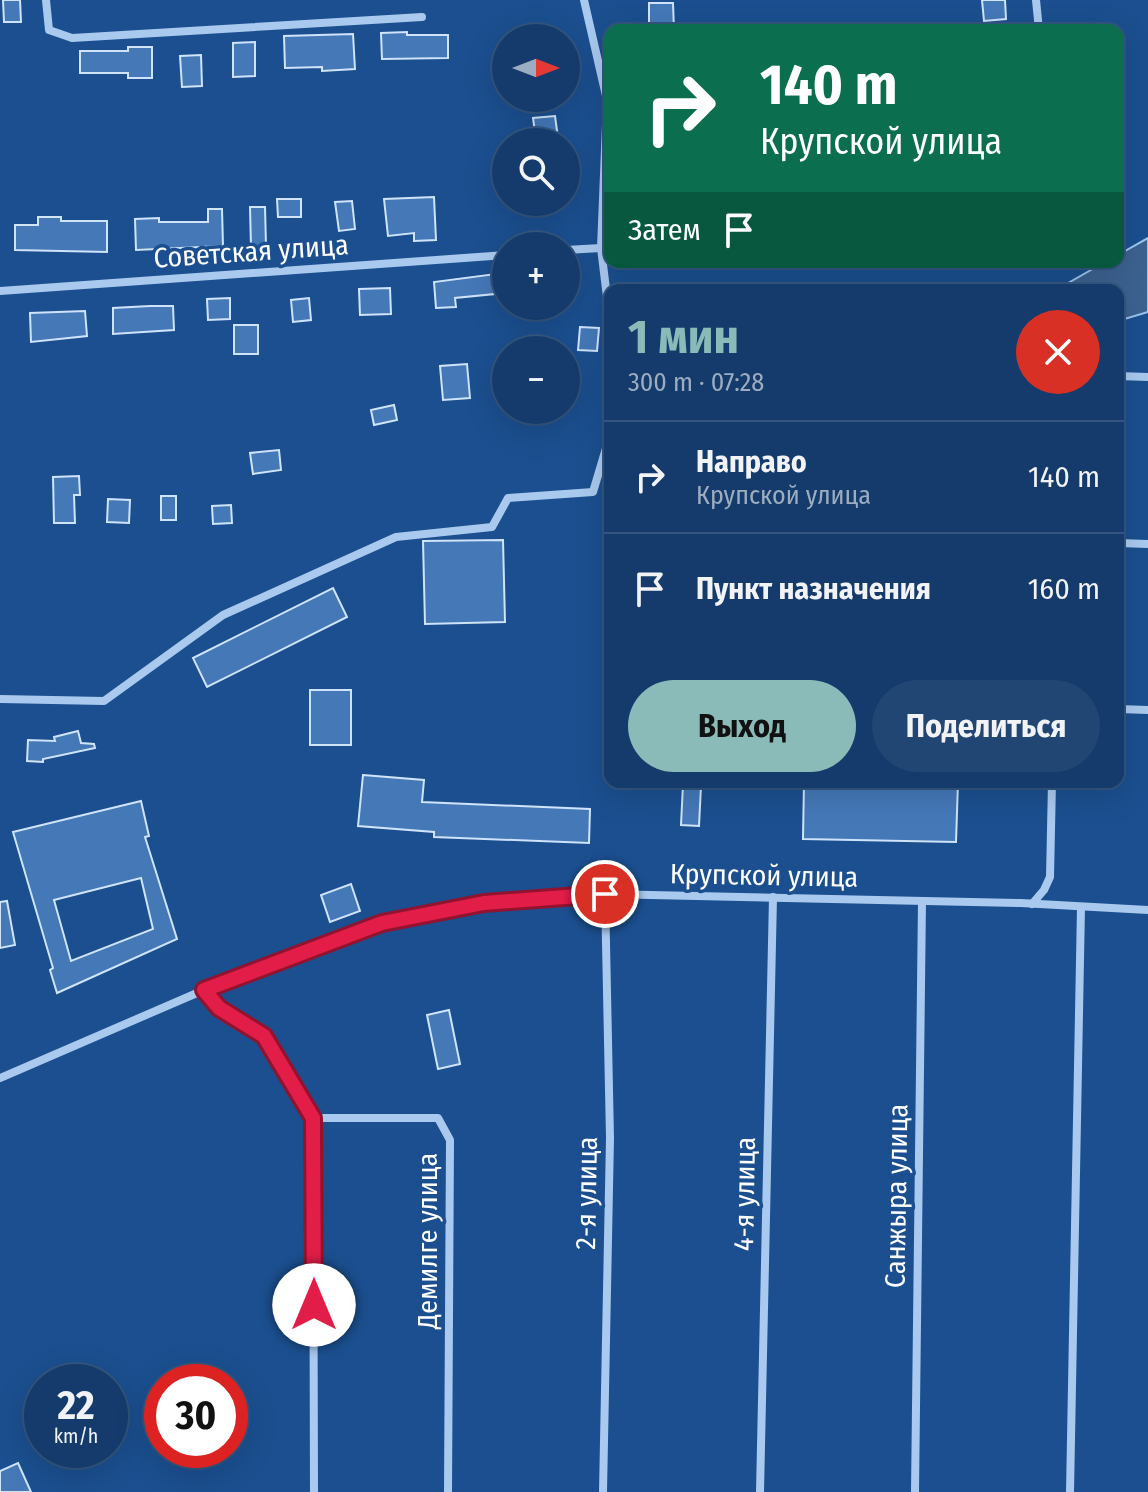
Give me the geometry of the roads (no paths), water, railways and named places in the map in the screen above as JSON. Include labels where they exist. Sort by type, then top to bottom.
[{"type":"street","points":[[46,0],[49,30],[72,38],[422,17]]},
{"type":"street","points":[[584,0],[604,87]]},
{"type":"street","points":[[1036,0],[1038,24]]},
{"type":"street","points":[[604,174],[601,248],[605,284]]},
{"type":"street","points":[[580,249],[601,248]]},
{"type":"street","name":"Советская улица","points":[[0,291],[492,256]]},
{"type":"street","points":[[1124,376],[1148,377]]},
{"type":"street","points":[[0,699],[104,701],[223,615],[396,537],[492,527],[508,498],[593,492],[604,455]]},
{"type":"street","points":[[1124,543],[1148,544]]},
{"type":"street","points":[[1124,709],[1148,710]]},
{"type":"street","points":[[1032,904],[1050,877],[1052,788]]},
{"type":"street","name":"Крупской улица","points":[[0,1078],[204,990],[382,923],[484,903],[605,894],[1032,904],[1148,910]]},
{"type":"street","name":"2-я улица","points":[[603,1492],[610,1138],[605,894]]},
{"type":"street","name":"4-я улица","points":[[760,1492],[773,897]]},
{"type":"street","name":"Санжыра улица","points":[[915,1492],[922,901]]},
{"type":"street","points":[[1070,1492],[1081,907]]},
{"type":"street","points":[[204,990],[219,1008],[264,1036],[313,1118],[314,1492]]},
{"type":"street","name":"Демилге улица","points":[[313,1118],[438,1118],[450,1140],[448,1492]]},
{"type":"water","points":[[1148,238],[1148,312],[1124,319],[1124,284],[1066,284],[1094,268],[1124,268],[1124,252]]}]
